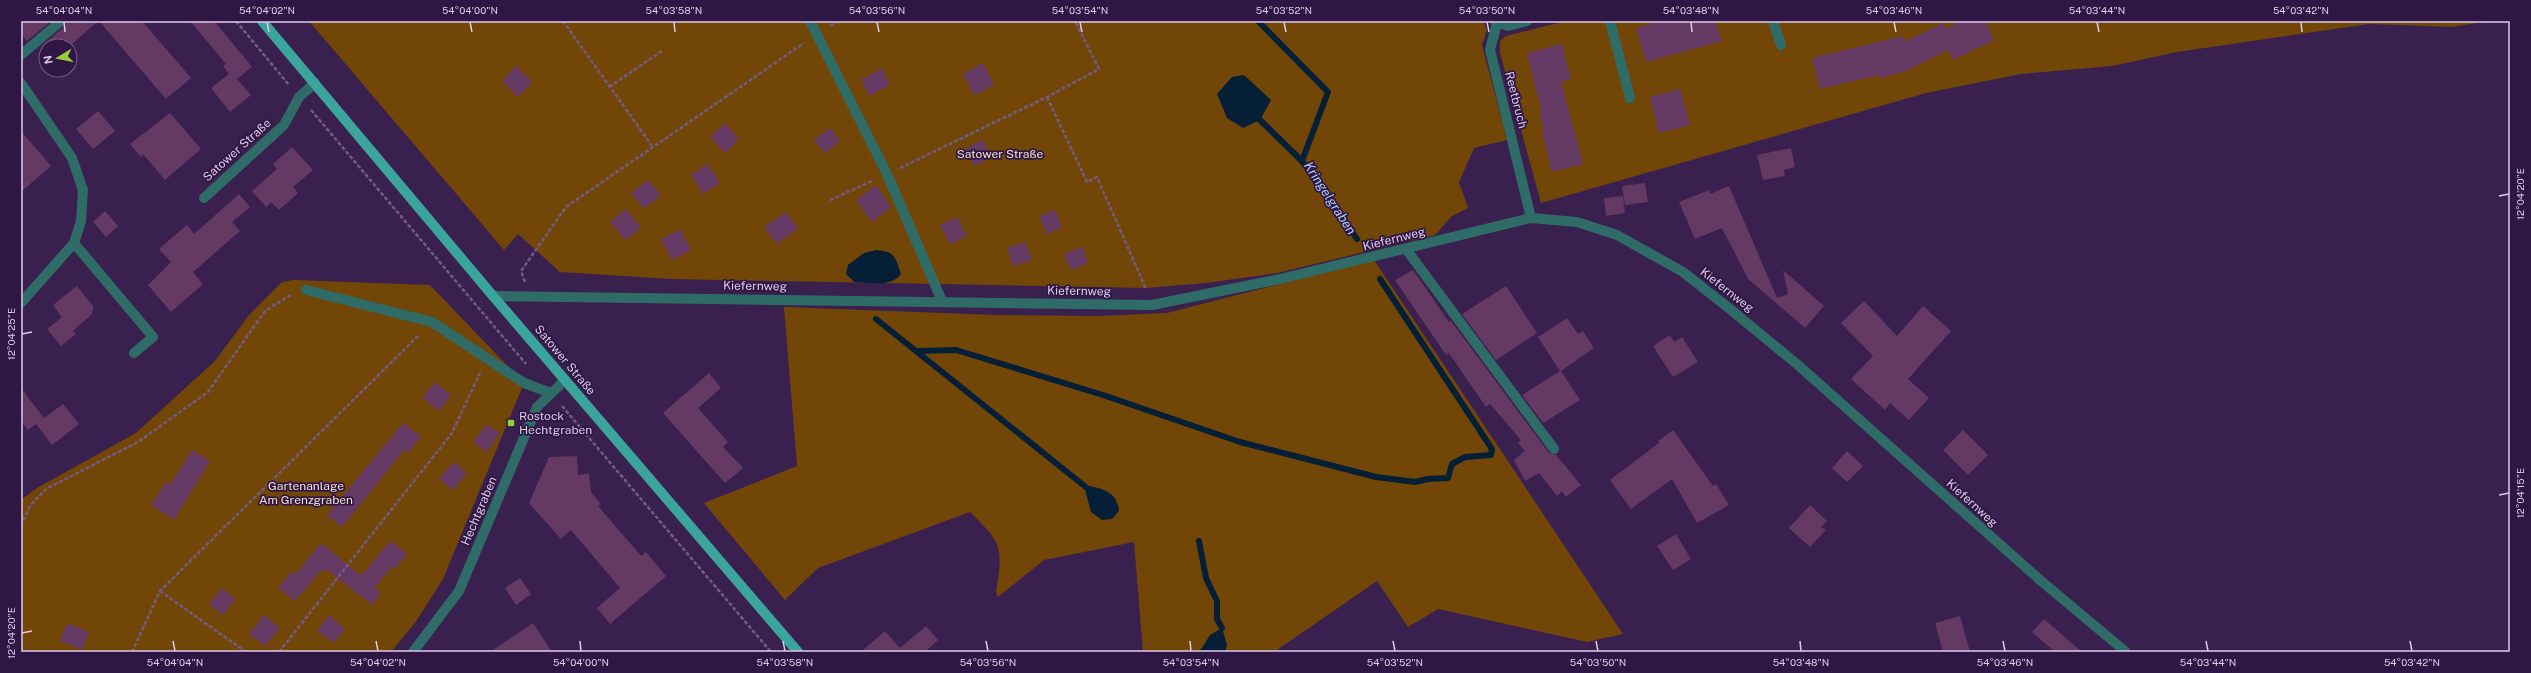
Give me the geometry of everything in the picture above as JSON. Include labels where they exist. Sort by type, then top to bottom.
[{"type":"main road","name":"Satower Straße","points":[[262,21],[492,296],[798,652]]},
{"type":"street","points":[[21,55],[61,21]]},
{"type":"street","points":[[810,21],[887,174],[942,301]]},
{"type":"street","name":"Reetbruch","points":[[1527,21],[1508,26],[1496,22],[1490,50],[1531,218]]},
{"type":"street","points":[[1610,21],[1630,98]]},
{"type":"street","points":[[1773,21],[1781,45]]},
{"type":"street","points":[[21,83],[72,158],[83,190],[81,222],[74,243],[21,303]]},
{"type":"street","name":"Satower Straße","points":[[204,198],[284,125],[299,97],[314,84]]},
{"type":"street","name":"Kiefernweg","points":[[492,296],[532,295],[1152,305],[1280,279],[1531,218],[1577,222],[1617,235],[1683,272],[1798,365],[2034,575],[2126,652]]},
{"type":"street","points":[[74,243],[154,337],[134,353]]},
{"type":"street","points":[[1406,249],[1554,449]]},
{"type":"street","points":[[306,290],[432,322],[487,360],[524,383],[551,393]]},
{"type":"street","name":"Hechtgraben","points":[[418,650],[459,591],[537,407],[565,380]]},
{"type":"path","points":[[236,21],[532,370]]},
{"type":"path","points":[[564,21],[652,146]]},
{"type":"path","points":[[532,295],[521,271],[566,207],[652,146],[817,34],[839,21]]},
{"type":"path","points":[[830,200],[1048,96],[1099,69],[1075,21]]},
{"type":"path","points":[[609,87],[662,51]]},
{"type":"path","points":[[1048,96],[1087,182],[1097,177],[1152,305]]},
{"type":"path","points":[[21,526],[30,506],[46,489],[138,442],[208,392],[265,311],[288,295],[306,290]]},
{"type":"path","points":[[132,652],[160,591],[432,322]]},
{"type":"path","points":[[279,652],[452,433],[487,360]]},
{"type":"path","points":[[551,393],[772,652]]},
{"type":"path","points":[[160,591],[246,652]]},
{"type":"green space","name":"Satower Straße","points":[[309,21],[1483,21],[1487,30],[1482,45],[1507,140],[1474,148],[1459,182],[1468,208],[1452,216],[1435,235],[1277,273],[1206,283],[1146,288],[671,279],[560,272],[518,234],[504,250]]},
{"type":"green space","points":[[1566,21],[2489,21],[2452,27],[2369,24],[2177,52],[2112,66],[2021,74],[1926,93],[1541,203],[1500,53],[1500,41],[1506,36]]},
{"type":"green space","points":[[1374,260],[1623,634],[1587,642],[1438,609],[1408,627],[1377,581],[1274,652],[1143,652],[1134,542],[1044,560],[998,597],[996,592],[1000,555],[998,547],[989,532],[970,512],[818,568],[785,600],[704,503],[797,466],[784,307],[996,315],[1099,316],[1167,313]]},
{"type":"green space","name":"Gartenanlage Am Grenzgraben","points":[[293,280],[430,285],[524,383],[443,579],[415,623],[391,652],[21,652],[21,500],[37,488],[136,433],[215,361],[249,315],[282,282]]},
{"type":"water","points":[[1244,75],[1271,100],[1260,120],[1243,128],[1227,118],[1217,94],[1232,77]]},
{"type":"water","points":[[876,250],[888,252],[894,256],[901,274],[892,281],[886,283],[854,282],[846,274],[848,265],[864,253]]},
{"type":"water","points":[[1089,486],[1105,490],[1116,500],[1119,511],[1112,519],[1102,520],[1091,512],[1085,490]]},
{"type":"water","points":[[1222,628],[1227,645],[1225,652],[1197,652],[1202,648],[1210,635]]},
{"type":"building","points":[[21,21],[51,21],[27,41],[21,34]]},
{"type":"building","points":[[67,21],[98,21],[78,39],[51,38],[65,26]]},
{"type":"building","points":[[99,21],[142,21],[191,78],[166,99]]},
{"type":"building","points":[[190,21],[214,21],[252,67],[237,79],[251,95],[230,112],[211,88],[229,74],[223,66],[226,64]]},
{"type":"building","points":[[1660,21],[1715,21],[1722,41],[1646,62],[1636,28]]},
{"type":"building","points":[[1961,21],[1985,21],[1994,40],[1953,60],[1948,50],[1906,71],[1880,78],[1879,75],[1820,89],[1812,58],[1903,36],[1904,42],[1943,23],[1946,29]]},
{"type":"building","points":[[1562,44],[1571,80],[1561,82],[1583,164],[1552,172],[1542,131],[1544,130],[1540,115],[1542,114],[1527,53]]},
{"type":"building","points":[[983,63],[994,85],[974,95],[963,74]]},
{"type":"building","points":[[516,66],[532,82],[518,97],[502,81]]},
{"type":"building","points":[[882,68],[890,85],[869,96],[861,80]]},
{"type":"building","points":[[1680,89],[1690,125],[1659,133],[1650,97]]},
{"type":"building","points":[[98,111],[115,131],[93,149],[76,129]]},
{"type":"building","points":[[170,113],[201,149],[165,180],[143,154],[141,157],[130,144]]},
{"type":"building","points":[[725,123],[739,139],[725,153],[710,137]]},
{"type":"building","points":[[830,128],[840,141],[825,153],[814,140]]},
{"type":"building","points":[[21,131],[51,166],[21,192]]},
{"type":"building","points":[[983,140],[991,158],[974,166],[966,148]]},
{"type":"building","points":[[292,147],[313,170],[293,187],[298,193],[279,210],[271,202],[266,207],[252,191],[277,169],[273,164]]},
{"type":"building","points":[[1791,148],[1795,167],[1784,170],[1785,176],[1763,180],[1757,155]]},
{"type":"building","points":[[708,164],[720,183],[703,194],[691,175]]},
{"type":"building","points":[[648,180],[661,195],[644,209],[631,193]]},
{"type":"building","points":[[1645,183],[1648,202],[1625,205],[1622,186]]},
{"type":"building","points":[[876,185],[891,207],[872,222],[856,200]]},
{"type":"building","points":[[1729,186],[1777,298],[1788,294],[1783,270],[1824,306],[1805,328],[1748,279],[1722,228],[1695,239],[1679,202],[1709,190],[1710,194]]},
{"type":"building","points":[[239,194],[250,207],[232,222],[240,231],[193,272],[203,284],[171,312],[148,285],[171,262],[159,249],[187,225],[194,234]]},
{"type":"building","points":[[1623,196],[1625,213],[1606,216],[1604,198]]},
{"type":"building","points":[[626,209],[641,228],[625,240],[610,222]]},
{"type":"building","points":[[1055,210],[1062,227],[1047,234],[1039,216]]},
{"type":"building","points":[[105,211],[118,226],[106,237],[93,222]]},
{"type":"building","points":[[786,212],[798,228],[777,244],[764,227]]},
{"type":"building","points":[[957,217],[967,236],[950,244],[940,225]]},
{"type":"building","points":[[680,229],[691,250],[672,260],[661,240]]},
{"type":"building","points":[[1025,242],[1032,260],[1013,266],[1007,248]]},
{"type":"building","points":[[1082,247],[1088,263],[1071,270],[1064,254]]},
{"type":"building","points":[[1413,270],[1449,322],[1451,321],[1549,453],[1556,455],[1581,485],[1566,497],[1562,491],[1557,496],[1539,473],[1525,481],[1514,460],[1525,451],[1518,443],[1521,440],[1490,404],[1486,407],[1449,353],[1446,355],[1395,280]]},
{"type":"building","points":[[77,286],[93,306],[92,314],[73,331],[76,334],[61,346],[47,329],[62,317],[53,305]]},
{"type":"building","points":[[1506,286],[1537,333],[1496,360],[1462,314]]},
{"type":"building","points":[[1864,301],[1897,336],[1923,306],[1951,331],[1908,379],[1929,398],[1909,420],[1890,403],[1885,410],[1851,379],[1873,356],[1841,323]]},
{"type":"building","points":[[1567,318],[1578,334],[1583,331],[1594,348],[1561,371],[1580,400],[1543,423],[1522,395],[1560,371],[1538,337]]},
{"type":"building","points":[[1670,335],[1674,342],[1682,337],[1698,362],[1673,377],[1653,346]]},
{"type":"building","points":[[709,373],[721,388],[698,408],[728,442],[723,447],[743,468],[725,483],[663,413]]},
{"type":"building","points":[[435,382],[451,395],[439,411],[422,398]]},
{"type":"building","points":[[21,388],[44,418],[28,430],[21,421]]},
{"type":"building","points":[[63,404],[79,424],[52,445],[36,424]]},
{"type":"building","points":[[403,423],[421,437],[408,453],[404,450],[342,527],[327,515]]},
{"type":"building","points":[[487,424],[500,434],[486,452],[473,442]]},
{"type":"building","points":[[1673,430],[1713,486],[1716,484],[1729,505],[1697,523],[1672,479],[1631,509],[1610,480],[1659,443],[1658,441]]},
{"type":"building","points":[[1963,430],[1988,455],[1968,475],[1943,450]]},
{"type":"building","points":[[192,450],[210,461],[174,520],[151,505],[166,482],[170,485]]},
{"type":"building","points":[[1847,451],[1863,466],[1847,482],[1832,468]]},
{"type":"building","points":[[577,456],[578,475],[589,473],[591,492],[601,504],[598,506],[641,556],[646,552],[666,576],[610,624],[597,608],[620,588],[571,530],[561,539],[529,503],[549,457]]},
{"type":"building","points":[[453,462],[467,473],[453,490],[439,479]]},
{"type":"building","points":[[1810,505],[1827,521],[1821,527],[1826,530],[1810,547],[1789,528]]},
{"type":"building","points":[[1676,534],[1691,559],[1673,570],[1657,546]]},
{"type":"building","points":[[390,541],[407,554],[395,569],[392,566],[375,588],[381,593],[372,605],[326,569],[323,572],[321,570],[295,601],[278,588],[292,571],[296,574],[321,543],[360,575],[363,572],[364,573]]},
{"type":"building","points":[[520,578],[531,594],[516,605],[505,588]]},
{"type":"building","points":[[222,588],[235,599],[223,615],[209,604]]},
{"type":"building","points":[[264,615],[280,628],[265,646],[249,634]]},
{"type":"building","points":[[329,615],[345,629],[333,643],[317,630]]},
{"type":"building","points":[[1960,616],[1970,652],[1943,652],[1935,623]]},
{"type":"building","points":[[2044,619],[2082,652],[2055,652],[2032,632]]},
{"type":"building","points":[[67,623],[89,632],[82,650],[60,641]]},
{"type":"building","points":[[533,623],[552,652],[490,652]]},
{"type":"building","points":[[926,626],[938,640],[925,652],[861,652],[885,631],[900,648]]},
{"type":"waterway","name":"Kringelgraben","points":[[1258,21],[1328,92],[1302,161],[1357,239]]},
{"type":"waterway","points":[[1260,120],[1302,161]]},
{"type":"waterway","points":[[918,351],[956,350],[1103,395],[1240,442],[1376,477],[1415,482],[1428,479],[1448,478],[1452,464],[1465,457],[1491,455],[1492,449],[1380,279]]},
{"type":"waterway","points":[[876,319],[1087,488]]},
{"type":"waterway","points":[[1199,541],[1206,578],[1217,601],[1217,619],[1222,628]]},
{"type":"place","name":"Rostock Hechtgraben","points":[[511,423]]}]
